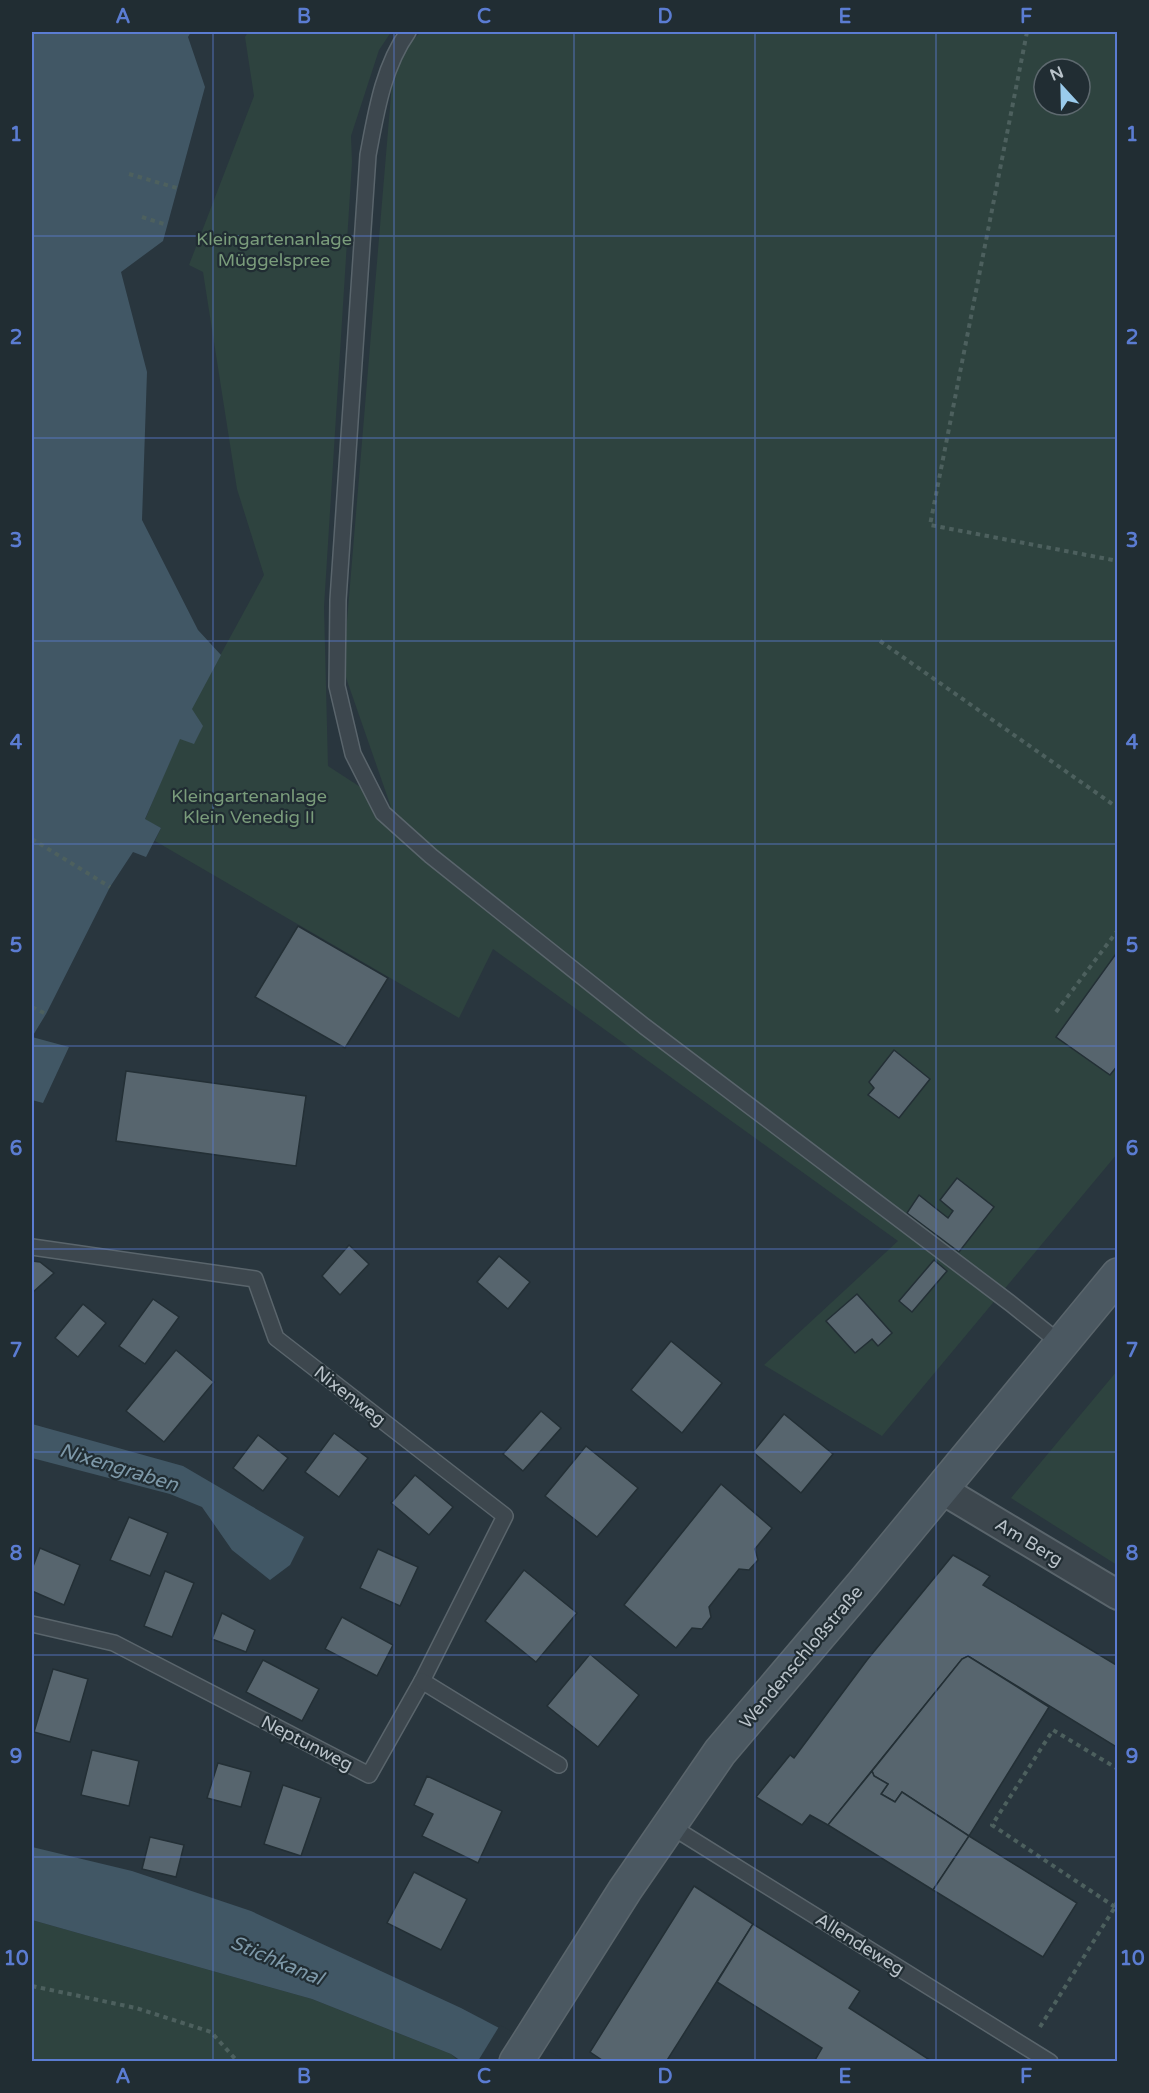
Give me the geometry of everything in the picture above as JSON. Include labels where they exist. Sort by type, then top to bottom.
[{"type":"street","name":"Wendenschloßstraße","points":[[516,2061],[565,1982],[720,1752],[942,1489],[1059,1343],[1118,1275]]},
{"type":"street","name":"Am Berg","points":[[942,1489],[1118,1595]]},
{"type":"lane","points":[[408,32],[397,47],[379,99],[368,155],[338,600],[337,686],[353,754],[383,813],[431,856],[644,1026],[1001,1296],[1059,1343]]},
{"type":"lane","name":"Nixenweg","points":[[32,1248],[255,1279],[276,1338],[505,1516],[422,1681]]},
{"type":"lane","name":"Neptunweg","points":[[32,1624],[114,1643],[369,1775],[422,1681]]},
{"type":"lane","points":[[422,1681],[559,1765]]},
{"type":"lane","name":"Allendeweg","points":[[669,1825],[1050,2061]]},
{"type":"path","points":[[1027,32],[930,525],[1118,561]]},
{"type":"path","points":[[129,174],[177,188]]},
{"type":"path","points":[[142,217],[167,225]]},
{"type":"path","points":[[880,641],[1118,808]]},
{"type":"path","points":[[32,839],[110,887]]},
{"type":"path","points":[[1056,1012],[1118,930]]},
{"type":"path","points":[[32,1007],[46,1014]]},
{"type":"path","points":[[1115,1906],[992,1825],[1053,1730],[1118,1769]]},
{"type":"path","points":[[1027,2047],[1118,1899]]},
{"type":"path","points":[[32,1986],[136,2008],[211,2032],[238,2061]]},
{"type":"green space","points":[[248,32],[391,32],[379,50],[351,136],[352,162],[324,607],[328,766],[391,807],[343,669],[394,59],[421,32],[1117,32],[1117,1154],[882,1436],[764,1365],[898,1241],[493,949],[459,1018],[155,841],[161,828],[145,820],[191,709],[264,575],[237,489],[203,272],[189,265],[254,96],[245,37]]},
{"type":"green space","points":[[1117,1371],[1117,1565],[1011,1498]]},
{"type":"green space","points":[[32,1920],[312,1999],[451,2054],[458,2061],[32,2061]]},
{"type":"water","points":[[32,32],[191,32],[188,37],[205,87],[163,241],[121,272],[147,372],[142,520],[198,630],[221,655],[192,709],[203,726],[194,744],[180,739],[145,819],[161,828],[146,857],[133,852],[110,887],[46,1014],[32,1037]]},
{"type":"water","points":[[32,1037],[69,1047],[43,1103],[32,1100]]},
{"type":"water","name":"Nixengraben","points":[[32,1424],[183,1466],[304,1537],[290,1565],[270,1580],[232,1550],[202,1507],[170,1494],[32,1458]]},
{"type":"water","name":"Stichkanal","points":[[32,1847],[132,1871],[251,1911],[461,2008],[562,2061],[461,2061],[451,2054],[312,1999],[32,1920]]},
{"type":"pier","points":[[500,2025],[563,2059],[561,2062],[478,2061]]},
{"type":"building","points":[[298,926],[388,978],[345,1048],[255,997]]},
{"type":"building","points":[[1118,951],[1118,1065],[1110,1075],[1056,1037]]},
{"type":"building","points":[[894,1050],[930,1079],[899,1118],[868,1095],[874,1088],[869,1082]]},
{"type":"building","points":[[126,1071],[306,1096],[296,1166],[116,1141]]},
{"type":"building","points":[[957,1178],[994,1207],[959,1252],[907,1213],[919,1195],[948,1218],[953,1211],[940,1200]]},
{"type":"building","points":[[349,1245],[369,1264],[340,1295],[322,1276]]},
{"type":"building","points":[[499,1256],[530,1282],[508,1309],[477,1282]]},
{"type":"building","points":[[934,1260],[947,1271],[912,1312],[899,1301]]},
{"type":"building","points":[[32,1261],[40,1262],[54,1273],[32,1293]]},
{"type":"building","points":[[857,1294],[892,1333],[878,1346],[872,1339],[855,1353],[826,1321]]},
{"type":"building","points":[[153,1299],[179,1317],[145,1364],[119,1346]]},
{"type":"building","points":[[83,1304],[106,1323],[78,1357],[55,1338]]},
{"type":"building","points":[[671,1341],[722,1383],[682,1433],[631,1390]]},
{"type":"building","points":[[176,1350],[214,1382],[164,1442],[126,1411]]},
{"type":"building","points":[[541,1411],[561,1428],[523,1471],[503,1454]]},
{"type":"building","points":[[784,1414],[833,1454],[801,1493],[753,1452]]},
{"type":"building","points":[[334,1433],[368,1458],[339,1497],[305,1472]]},
{"type":"building","points":[[258,1435],[288,1458],[263,1491],[233,1468]]},
{"type":"building","points":[[586,1446],[638,1488],[597,1537],[545,1496]]},
{"type":"building","points":[[415,1475],[453,1507],[429,1535],[391,1503]]},
{"type":"building","points":[[721,1484],[772,1528],[755,1549],[758,1560],[749,1570],[739,1569],[709,1607],[711,1617],[702,1629],[692,1628],[676,1648],[624,1605]]},
{"type":"building","points":[[129,1517],[168,1533],[150,1576],[110,1560]]},
{"type":"building","points":[[40,1548],[80,1565],[64,1605],[32,1591],[32,1569]]},
{"type":"building","points":[[378,1549],[418,1567],[400,1606],[360,1588]]},
{"type":"building","points":[[953,1555],[990,1576],[983,1585],[1118,1666],[1118,1748],[968,1656],[962,1659],[828,1825],[810,1815],[802,1825],[756,1797],[790,1755],[794,1758],[867,1660]]},
{"type":"building","points":[[524,1570],[577,1613],[536,1662],[485,1621]]},
{"type":"building","points":[[165,1571],[194,1583],[172,1637],[144,1626]]},
{"type":"building","points":[[222,1613],[255,1630],[246,1652],[212,1639]]},
{"type":"building","points":[[342,1617],[393,1645],[377,1676],[325,1649]]},
{"type":"building","points":[[590,1654],[639,1695],[598,1747],[547,1706]]},
{"type":"building","points":[[968,1656],[1049,1707],[969,1836],[902,1792],[895,1802],[881,1794],[888,1784],[874,1776],[872,1771],[962,1659]]},
{"type":"building","points":[[263,1660],[319,1689],[302,1721],[246,1692]]},
{"type":"building","points":[[53,1669],[88,1679],[70,1742],[34,1732]]},
{"type":"building","points":[[92,1750],[139,1761],[129,1806],[81,1795]]},
{"type":"building","points":[[218,1763],[251,1772],[241,1807],[207,1798]]},
{"type":"building","points":[[872,1771],[874,1776],[888,1784],[881,1794],[895,1802],[902,1792],[969,1836],[933,1890],[828,1825]]},
{"type":"building","points":[[427,1776],[502,1811],[478,1863],[422,1836],[433,1814],[414,1805]]},
{"type":"building","points":[[283,1785],[321,1798],[301,1856],[264,1844]]},
{"type":"building","points":[[969,1836],[1077,1903],[1043,1957],[933,1890]]},
{"type":"building","points":[[150,1837],[184,1845],[176,1877],[142,1869]]},
{"type":"building","points":[[414,1872],[467,1899],[441,1950],[387,1923]]},
{"type":"building","points":[[694,1886],[753,1924],[666,2062],[605,2062],[590,2052]]},
{"type":"building","points":[[753,1924],[860,1991],[849,2008],[933,2062],[814,2062],[822,2048],[717,1982]]},
{"type":"park label","name":"Kleingartenanlage Müggelspree","points":[[274,249]]},
{"type":"park label","name":"Kleingartenanlage Klein Venedig II","points":[[249,806]]}]
